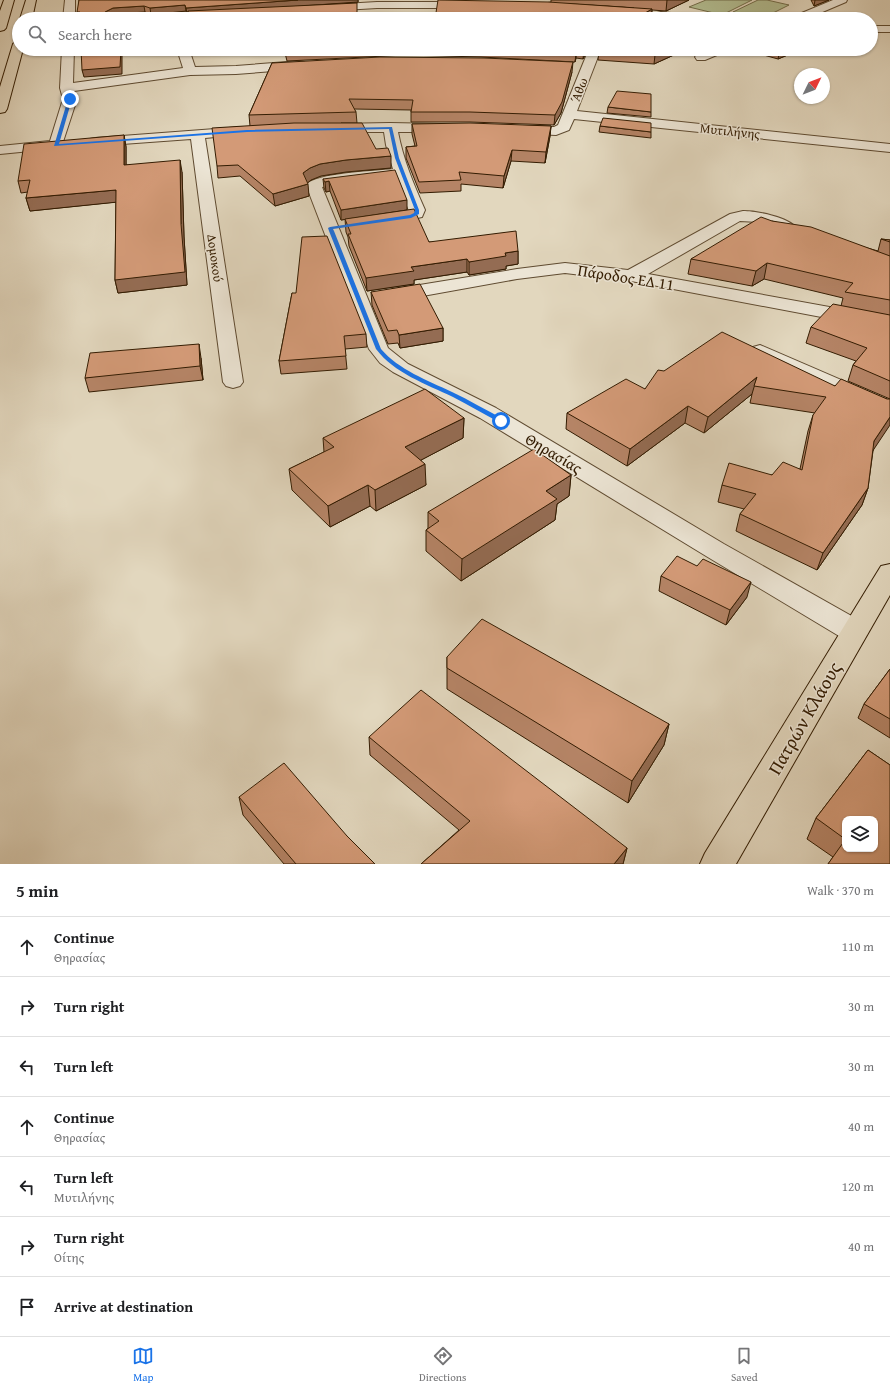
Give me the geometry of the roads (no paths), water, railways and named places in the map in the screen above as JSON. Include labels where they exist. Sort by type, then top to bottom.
[{"type":"main road","points":[[28,12],[31,0]]},
{"type":"main road","points":[[0,28],[5,5]]},
{"type":"main road","points":[[0,109],[15,56]]},
{"type":"main road","name":"Πατρών Κλάους","points":[[717,864],[754,805],[854,631],[890,573]]},
{"type":"street","points":[[69,12],[70,0]]},
{"type":"street","points":[[813,12],[842,0]]},
{"type":"street","points":[[377,2],[378,12]]},
{"type":"street","points":[[319,9],[377,2],[474,4]]},
{"type":"street","points":[[204,6],[206,12]]},
{"type":"street","points":[[878,29],[890,29]]},
{"type":"street","points":[[56,145],[70,99],[66,88],[68,56]]},
{"type":"street","points":[[185,56],[190,71]]},
{"type":"street","name":"Άθω","points":[[508,129],[560,130],[565,125],[570,114],[592,56]]},
{"type":"street","points":[[66,88],[190,71],[236,70],[308,65]]},
{"type":"street","points":[[574,67],[588,68]]},
{"type":"street","name":"Μυτιλήνης","points":[[570,114],[890,148]]},
{"type":"street","points":[[319,128],[456,128]]},
{"type":"street","points":[[374,222],[411,216],[416,214],[417,210],[402,173],[393,145],[390,128]]},
{"type":"street","points":[[0,150],[197,134],[254,131]]},
{"type":"street","name":"Δομοκού","points":[[197,134],[233,382]]},
{"type":"street","name":"Θηρασίας","points":[[402,173],[317,183],[314,185],[338,227],[360,300],[378,349],[393,364],[488,413],[715,550],[854,631]]},
{"type":"street","points":[[631,276],[734,218],[742,216],[765,219],[800,232]]},
{"type":"street","name":"Πάροδος ΕΔ 11","points":[[360,300],[554,269],[579,269],[631,276],[890,324]]},
{"type":"street","points":[[746,345],[890,409]]}]
